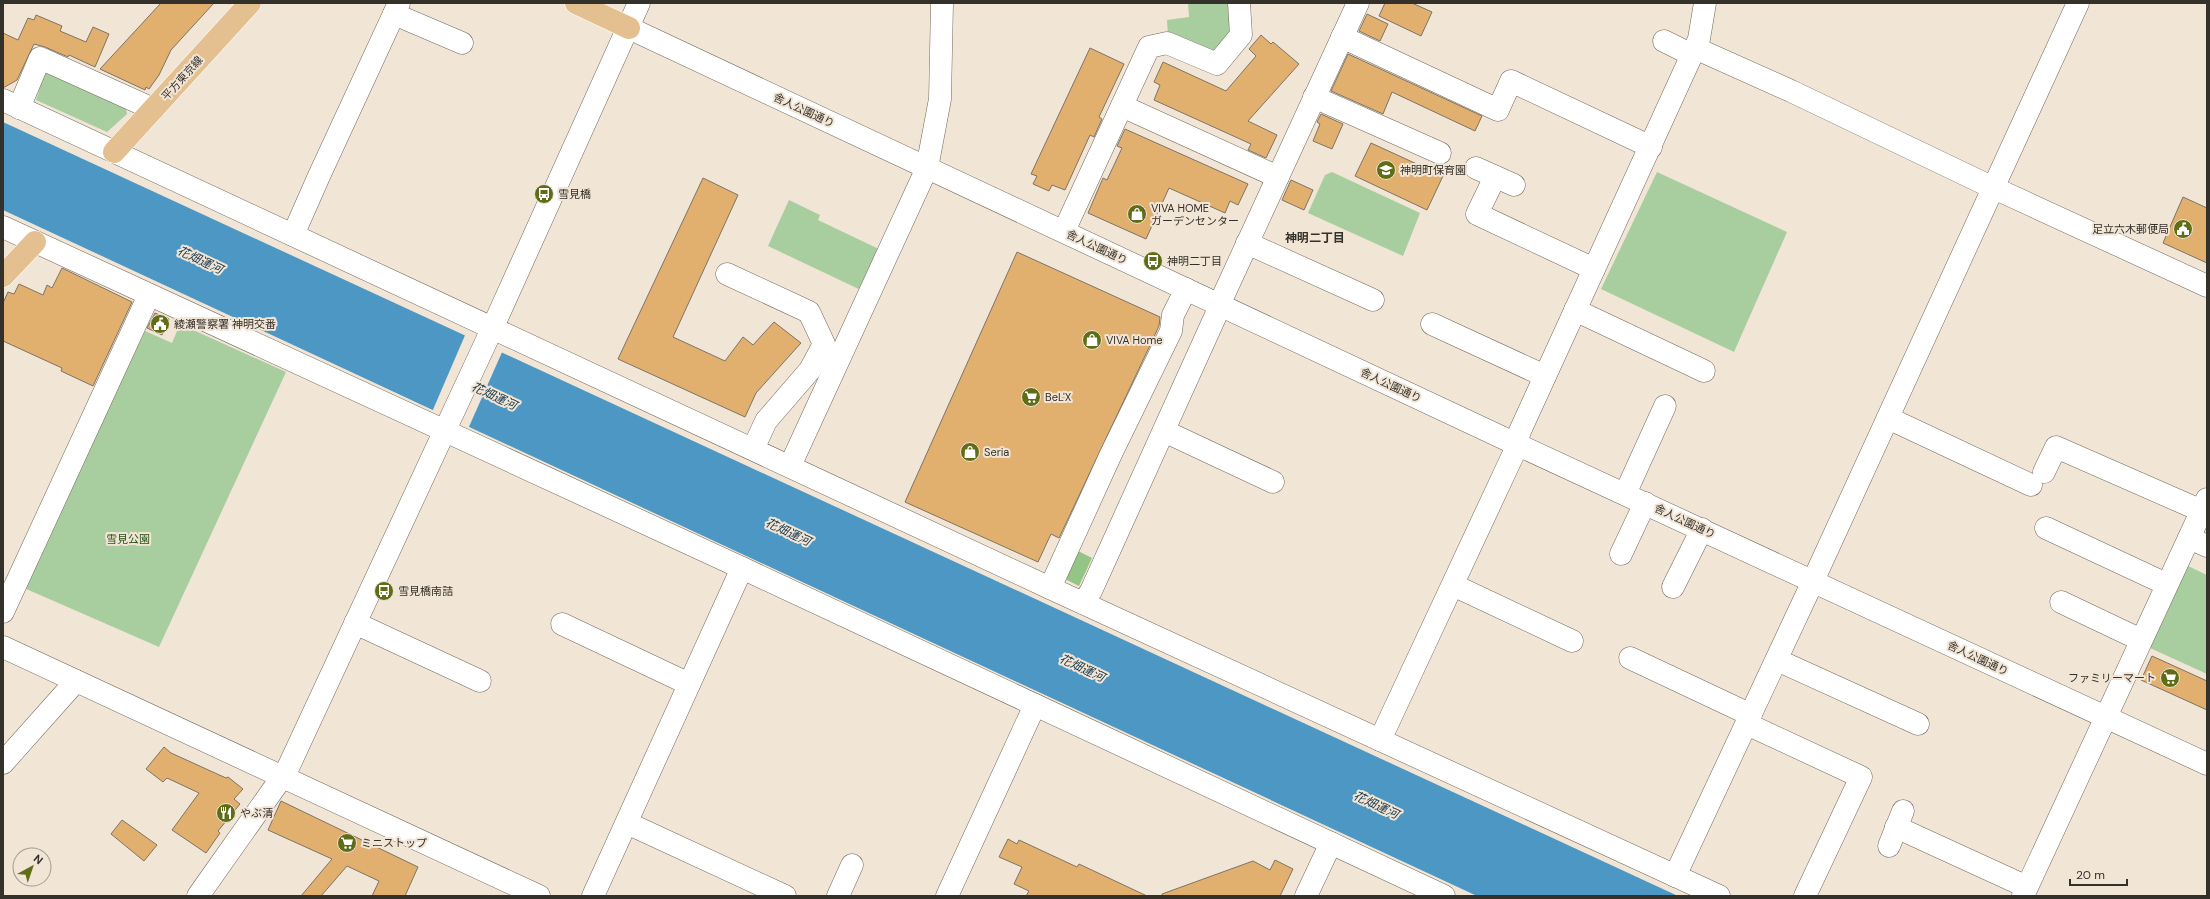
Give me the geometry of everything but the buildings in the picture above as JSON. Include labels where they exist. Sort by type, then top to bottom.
[{"type":"main road","name":"平方東京線","points":[[114,152],[250,3]]},
{"type":"main road","name":"舎人公園通り","points":[[576,3],[629,28]]},
{"type":"main road","points":[[3,276],[35,242]]},
{"type":"street","points":[[198,896],[282,777],[491,332],[639,3]]},
{"type":"street","points":[[790,466],[927,168],[940,99],[942,3]]},
{"type":"street","points":[[1064,232],[1149,47],[1167,43],[1217,64],[1241,35],[1239,3]]},
{"type":"street","points":[[1084,603],[1091,591],[1247,243],[1358,3]]},
{"type":"street","points":[[1380,740],[1513,455],[1520,431],[1694,51],[1699,39],[1705,3]]},
{"type":"street","points":[[1675,876],[1777,660],[2078,3]]},
{"type":"street","points":[[293,236],[319,176],[397,9],[462,43]]},
{"type":"street","name":"舎人公園通り","points":[[629,28],[1516,444],[2207,764]]},
{"type":"street","points":[[1342,37],[1498,110],[1511,81],[1651,146]]},
{"type":"street","points":[[1664,40],[1791,91],[1994,188],[2207,286]]},
{"type":"street","points":[[153,109],[40,58],[11,104],[293,236],[491,332],[753,449],[1050,588],[1719,896]]},
{"type":"street","points":[[1314,97],[1440,153]]},
{"type":"street","points":[[1122,106],[1278,177]]},
{"type":"street","points":[[1514,185],[1485,172],[1477,214],[1594,269]]},
{"type":"street","points":[[3,227],[149,295],[446,429],[1444,896]]},
{"type":"street","points":[[1247,243],[1373,300]]},
{"type":"street","points":[[727,274],[809,312],[824,344],[810,370],[766,421],[753,449]]},
{"type":"street","points":[[1050,588],[1106,463],[1171,331],[1174,315],[1186,289]]},
{"type":"street","points":[[3,612],[149,295]]},
{"type":"street","points":[[1575,310],[1704,371]]},
{"type":"street","points":[[816,328],[824,324],[850,336]]},
{"type":"street","points":[[1432,324],[1545,376]]},
{"type":"street","points":[[1625,494],[1665,406]]},
{"type":"street","points":[[1888,418],[2038,478],[2056,447],[2204,508],[2198,542],[2166,584],[2025,892],[1896,828]]},
{"type":"street","points":[[1164,431],[1273,482]]},
{"type":"street","points":[[1621,554],[1645,503]]},
{"type":"street","points":[[2046,528],[2166,584]]},
{"type":"street","points":[[1672,587],[1702,529]]},
{"type":"street","points":[[594,896],[742,568]]},
{"type":"street","points":[[1453,585],[1572,641]]},
{"type":"street","points":[[2061,602],[2141,640]]},
{"type":"street","points":[[355,623],[480,681]]},
{"type":"street","points":[[562,624],[689,684]]},
{"type":"street","points":[[3,647],[539,896]]},
{"type":"street","points":[[1630,658],[1861,777],[1805,896]]},
{"type":"street","points":[[1777,660],[1918,724]]},
{"type":"street","points":[[3,762],[76,681]]},
{"type":"street","points":[[947,896],[1035,704]]},
{"type":"street","points":[[627,823],[784,896]]},
{"type":"street","points":[[1306,896],[1330,843]]},
{"type":"street","points":[[838,896],[852,865]]},
{"type":"green space","points":[[1188,3],[1235,3],[1237,31],[1216,57],[1168,36],[1167,20],[1189,17]]},
{"type":"green space","points":[[45,72],[125,104],[127,114],[107,132],[36,100]]},
{"type":"green space","points":[[1332,172],[1420,213],[1403,256],[1308,213],[1325,175]]},
{"type":"green space","points":[[1657,172],[1787,232],[1734,352],[1601,289]]},
{"type":"green space","points":[[789,200],[820,215],[818,220],[883,251],[865,292],[768,246]]},
{"type":"green space","name":"雪見公園","points":[[180,324],[286,372],[159,647],[24,588],[145,331],[172,343]]},
{"type":"green space","points":[[1078,551],[1092,558],[1079,586],[1065,579]]},
{"type":"green space","points":[[2188,566],[2207,575],[2207,674],[2150,648]]},
{"type":"water","name":"花畑運河","points":[[3,122],[1678,896],[1477,896],[3,210]]},
{"type":"pier","points":[[466,333],[503,350],[468,429],[432,412]]},
{"type":"place","name":"神明町保育園","points":[[1386,170]]},
{"type":"place","name":"雪見橋","points":[[544,194]]},
{"type":"place","name":"VIVA HOME ガーデンセンター","points":[[1137,214]]},
{"type":"place","name":"足立六木郵便局","points":[[2183,229]]},
{"type":"place","name":"神明二丁目","points":[[1153,261]]},
{"type":"place","name":"綾瀬警察署 神明交番","points":[[160,324]]},
{"type":"place","name":"VIVA Home","points":[[1092,340]]},
{"type":"place","name":"BeL'X","points":[[1031,397]]},
{"type":"place","name":"Seria","points":[[970,452]]},
{"type":"place","name":"雪見橋南詰","points":[[384,591]]},
{"type":"place","name":"ファミリーマート","points":[[2170,678]]},
{"type":"place","name":"やぶ清","points":[[226,813]]},
{"type":"place","name":"ミニストップ","points":[[347,843]]},
{"type":"district","name":"神明二丁目","points":[[1315,238]]}]
